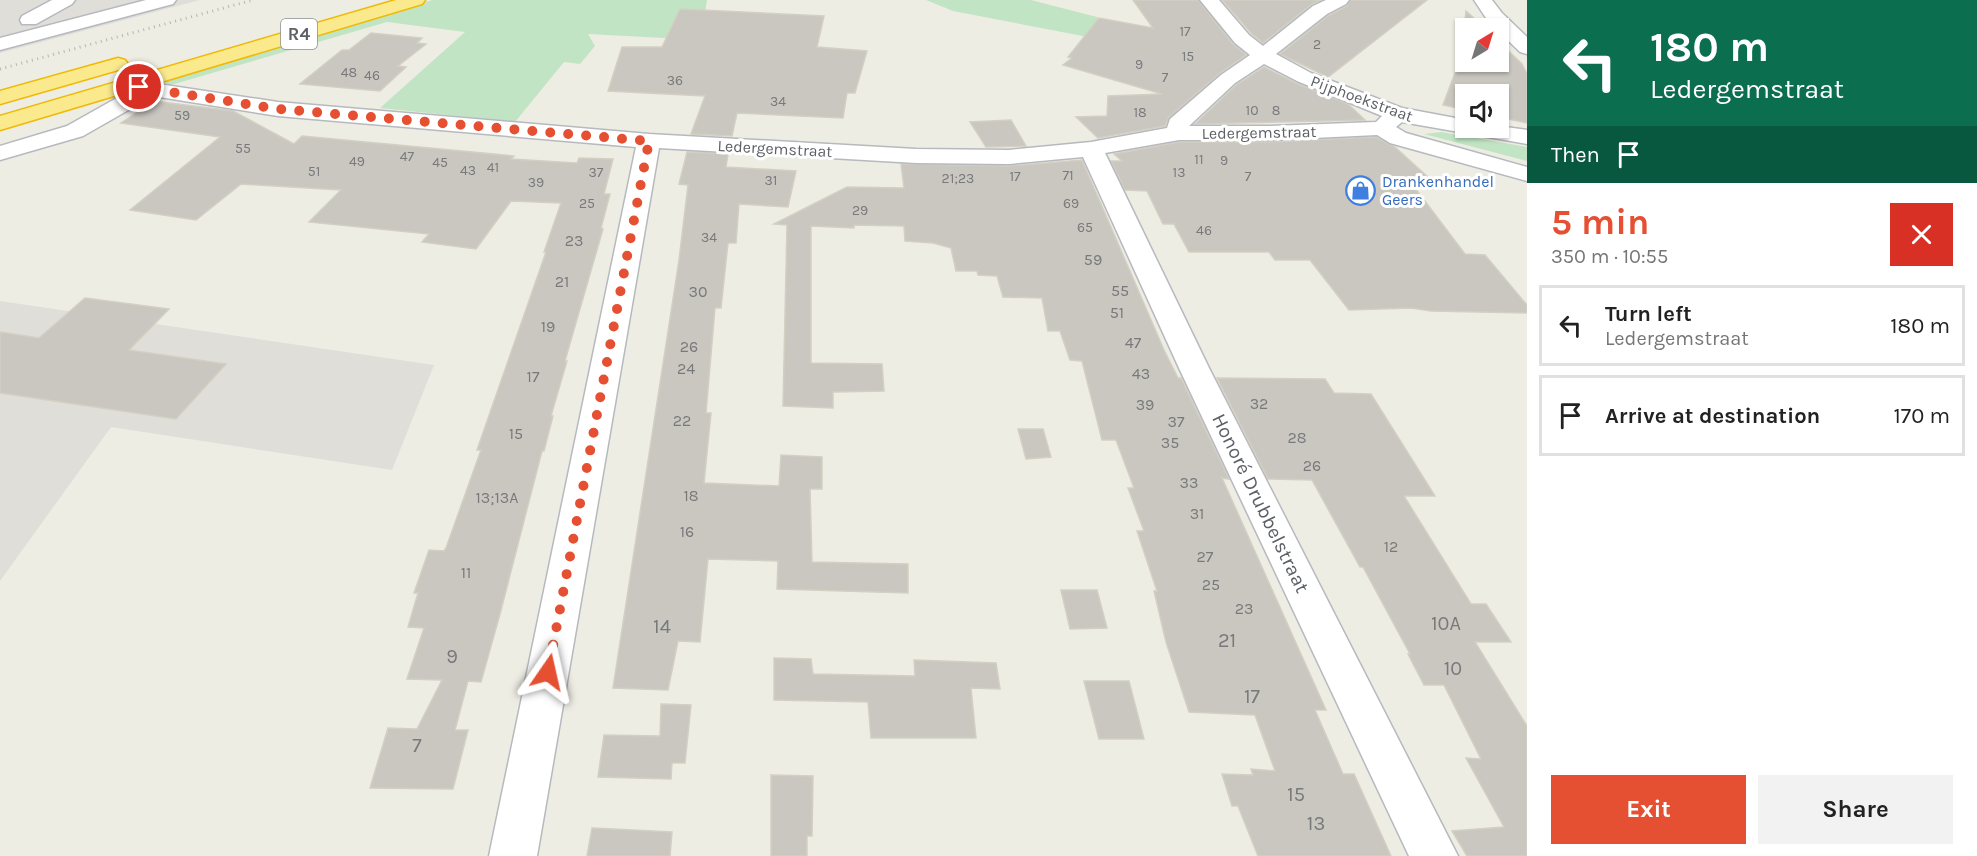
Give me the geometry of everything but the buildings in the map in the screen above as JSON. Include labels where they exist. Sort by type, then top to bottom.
[{"type":"highway","name":"R4","points":[[0,123],[416,0]]},
{"type":"highway","points":[[0,98],[137,59]]},
{"type":"street","points":[[29,20],[66,0]]},
{"type":"street","points":[[0,29],[111,0]]},
{"type":"street","points":[[0,44],[167,0]]},
{"type":"street","name":"Pijphoekstraat","points":[[1209,0],[1242,39],[1262,55],[1304,77],[1390,121],[1455,126]]},
{"type":"street","points":[[1179,133],[1178,124],[1228,79],[1320,10],[1340,0]]},
{"type":"street","points":[[1483,0],[1495,17],[1527,48]]},
{"type":"street","name":"Ledergemstraat","points":[[0,153],[75,131],[144,88],[278,109],[649,141],[916,156],[1009,157],[1091,149],[1179,133],[1269,133],[1390,121]]},
{"type":"street","points":[[1390,121],[1398,138],[1527,174]]},
{"type":"street","points":[[1509,134],[1527,137]]},
{"type":"street","points":[[513,856],[649,141]]},
{"type":"street","name":"Honoré Drubbelstraat","points":[[1091,149],[1194,368],[1434,856]]},
{"type":"shaded area","points":[[0,0],[200,0],[0,53]]},
{"type":"shaded area","points":[[0,301],[434,365],[392,470],[111,427],[0,581]]},
{"type":"green space","points":[[432,0],[707,0],[701,40],[588,34],[595,46],[580,64],[564,62],[515,122],[380,108],[465,32],[387,22],[171,85],[158,80]]},
{"type":"green space","points":[[926,0],[1031,0],[1097,17],[1119,34],[1088,37],[953,11]]},
{"type":"green space","points":[[1441,132],[1455,134],[1455,138],[1475,138],[1527,147],[1527,161],[1424,134]]},
{"type":"railway","points":[[0,69],[253,0]]},
{"type":"place","name":"Drankenhandel Geers","points":[[1361,190]]},
{"type":"route","points":[[139,87],[278,109],[649,141],[548,672]]}]
